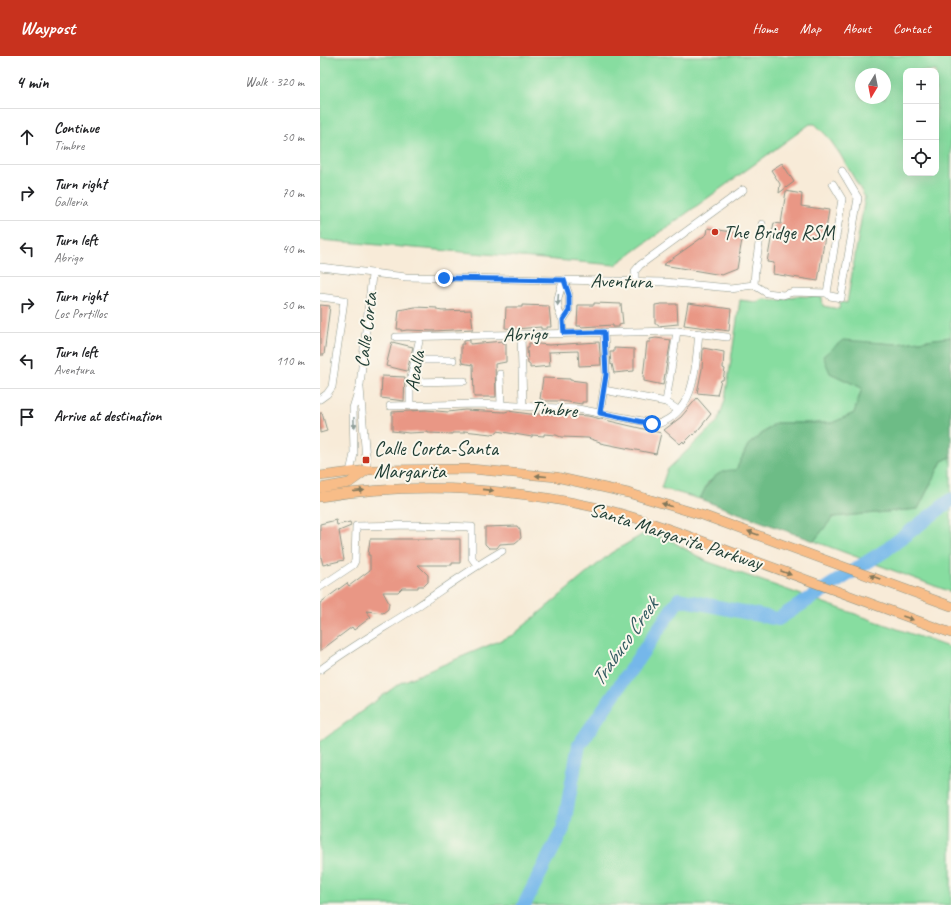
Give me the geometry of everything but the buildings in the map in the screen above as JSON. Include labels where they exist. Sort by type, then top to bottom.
[{"type":"main road","name":"Santa Margarita Parkway","points":[[320,476],[366,470],[470,469],[556,477],[628,493],[705,516],[951,606]]},
{"type":"main road","points":[[320,488],[349,483],[366,470]]},
{"type":"main road","name":"Santa Margarita Parkway","points":[[320,497],[358,491],[413,487],[470,488],[520,494],[622,514],[697,540],[951,634]]},
{"type":"street","points":[[762,224],[754,285],[767,293],[784,295],[793,292],[827,293],[830,296],[841,298],[858,198],[842,171]]},
{"type":"street","points":[[827,293],[842,199],[833,184]]},
{"type":"street","points":[[635,281],[636,271],[640,265],[743,190]]},
{"type":"street","name":"Aventura","points":[[320,267],[372,275],[437,278],[635,281],[730,288],[754,285]]},
{"type":"street","name":"Calle Corta","points":[[366,470],[360,385],[372,275]]},
{"type":"street","points":[[564,280],[558,295],[558,312],[563,320],[564,333]]},
{"type":"street","points":[[563,320],[569,311],[569,295],[564,280]]},
{"type":"street","points":[[320,297],[344,300],[332,387],[328,394],[320,399]]},
{"type":"street","points":[[666,402],[677,330]]},
{"type":"street","name":"Abrigo","points":[[396,336],[521,335],[677,330],[727,337]]},
{"type":"street","points":[[600,413],[604,390],[604,332]]},
{"type":"street","name":"Timbre","points":[[390,406],[501,405],[578,409],[658,424],[664,422],[678,410],[690,396],[699,333]]},
{"type":"street","points":[[521,335],[523,406]]},
{"type":"street","name":"Acalla","points":[[410,406],[410,382],[420,337]]},
{"type":"street","points":[[415,360],[453,360]]},
{"type":"street","points":[[500,374],[501,405]]},
{"type":"street","points":[[410,382],[464,381]]},
{"type":"street","name":"Calle Corta","points":[[350,472],[354,454],[353,408],[360,385]]},
{"type":"street","points":[[604,390],[666,402],[678,410]]},
{"type":"street","points":[[320,587],[353,565],[355,562],[356,526],[415,524],[472,527],[472,558],[477,565]]},
{"type":"street","points":[[320,670],[343,653],[412,610],[477,565],[502,551]]},
{"type":"green space","points":[[320,56],[951,56],[951,337],[896,344],[843,341],[830,373],[862,388],[854,413],[832,423],[775,423],[748,445],[736,470],[708,482],[700,499],[661,488],[667,470],[718,421],[725,400],[740,300],[756,302],[764,299],[779,300],[796,296],[822,297],[823,306],[839,309],[840,302],[847,303],[865,197],[840,154],[828,137],[815,124],[810,124],[615,265],[320,240]]},
{"type":"green space","points":[[951,337],[951,457],[942,461],[918,509],[833,517],[814,541],[700,499],[706,487],[718,474],[729,470],[736,470],[748,445],[776,423],[832,423],[854,413],[862,388],[830,373],[823,356],[843,340],[896,344]]},
{"type":"green space","points":[[951,457],[951,592],[814,541],[833,517],[918,509],[942,461]]},
{"type":"green space","points":[[645,533],[670,540],[706,561],[951,648],[951,905],[320,905],[320,742],[400,683],[513,635],[611,553]]},
{"type":"waterway","name":"Trabuco Creek","points":[[524,905],[563,829],[579,745],[679,599],[778,619],[886,550],[951,500]]},
{"type":"place","name":"The Bridge RSM","points":[[715,232]]},
{"type":"place","name":"Calle Corta-Santa Margarita","points":[[366,460]]},
{"type":"route","points":[[444,278],[564,280],[569,295],[569,311],[563,320],[564,333],[604,332],[606,375],[600,413],[652,424]]}]
